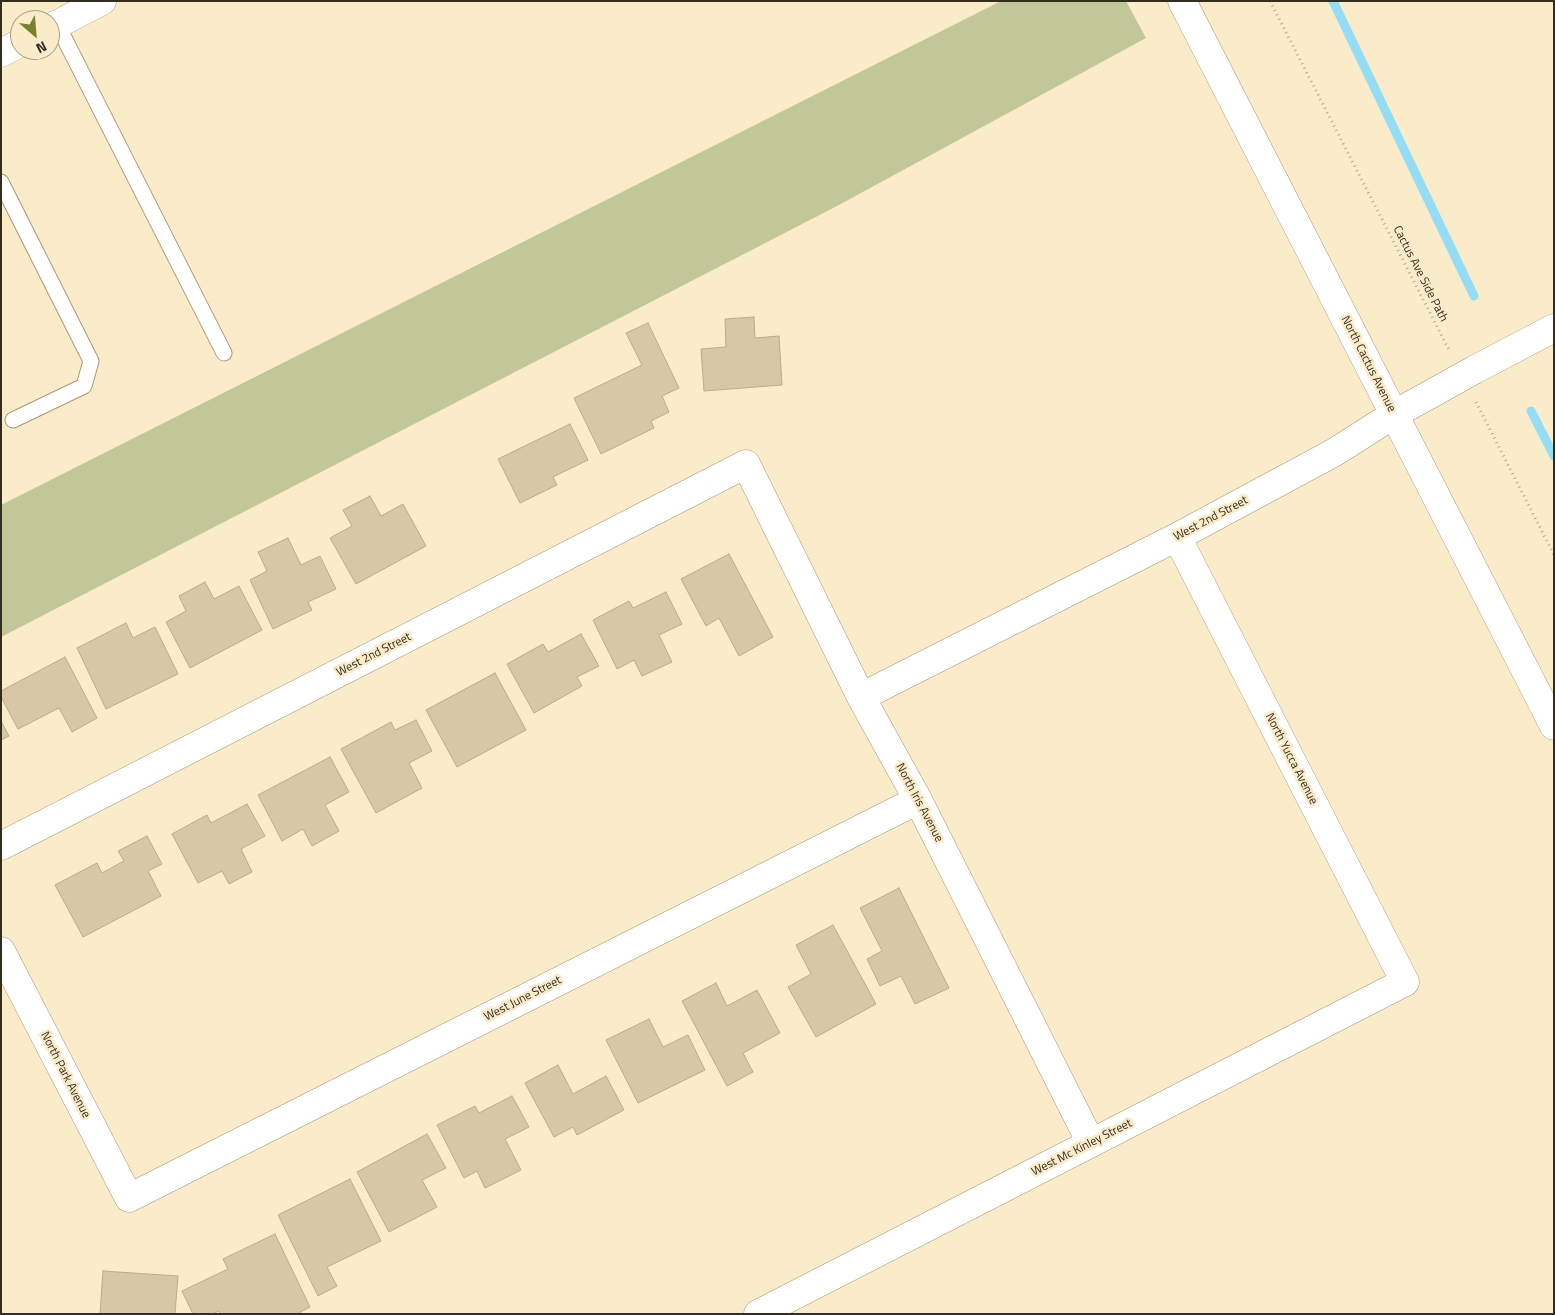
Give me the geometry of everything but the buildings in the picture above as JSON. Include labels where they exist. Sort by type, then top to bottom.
[{"type":"street","points":[[60,23],[102,1]]},
{"type":"street","name":"North Cactus Avenue","points":[[1182,1],[1554,726]]},
{"type":"street","name":"West 2nd Street","points":[[861,697],[1177,537],[1336,452],[1394,415],[1554,328]]},
{"type":"street","name":"West 2nd Street","points":[[1,846],[746,464]]},
{"type":"street","name":"North Iris Avenue","points":[[746,464],[861,697],[918,800],[1091,1143]]},
{"type":"street","name":"North Yucca Avenue","points":[[1177,537],[1405,982]]},
{"type":"street","name":"West June Street","points":[[129,1198],[918,800]]},
{"type":"street","name":"North Park Avenue","points":[[1,951],[129,1198]]},
{"type":"street","name":"West Mc Kinley Street","points":[[758,1314],[1405,982]]},
{"type":"lane","points":[[60,38],[224,353]]},
{"type":"lane","points":[[1,182],[91,361],[84,386],[13,420]]},
{"type":"path","name":"Cactus Ave Side Path","points":[[1270,1],[1554,555]]},
{"type":"green space","points":[[1001,1],[1126,1],[1146,38],[837,206],[1,637],[1,505]]},
{"type":"waterway","points":[[1333,1],[1474,296]]},
{"type":"waterway","points":[[1531,411],[1554,456]]}]
